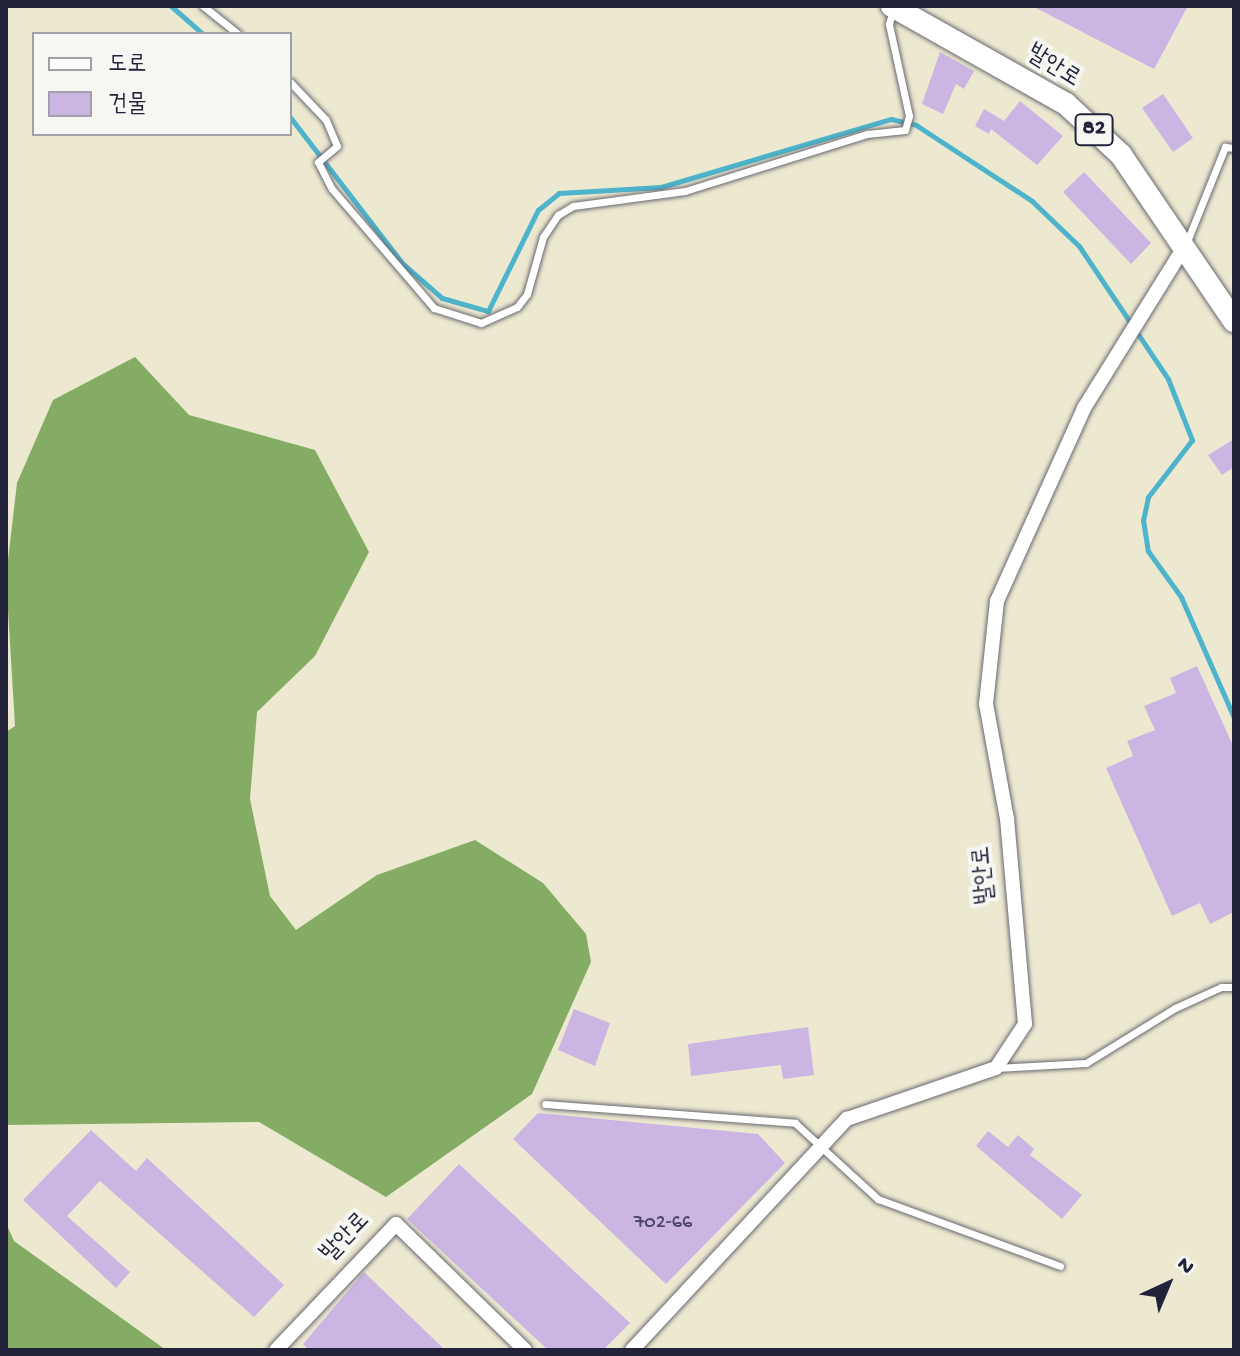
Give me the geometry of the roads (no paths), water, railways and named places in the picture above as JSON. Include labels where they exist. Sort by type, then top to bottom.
[{"type":"main road","name":"발안로","points":[[893,6],[1066,104],[1121,155],[1234,321]]},
{"type":"street","name":"발안로","points":[[996,1068],[1025,1024],[1007,819],[986,704],[997,601],[1084,408],[1185,246]]},
{"type":"street","points":[[632,1350],[847,1119],[996,1068]]},
{"type":"street","name":"발안로","points":[[276,1350],[396,1224],[525,1350]]},
{"type":"lane","points":[[203,6],[236,32]]},
{"type":"lane","points":[[292,84],[326,120],[337,146],[318,162],[332,189],[434,308],[481,323],[517,307],[543,237],[558,215],[573,206],[685,191],[867,134],[905,130],[909,116],[889,24],[893,6]]},
{"type":"lane","name":"발안로","points":[[1185,246],[1225,147],[1234,148]]},
{"type":"lane","points":[[996,1068],[1086,1063],[1175,1008],[1221,987],[1234,987]]},
{"type":"lane","points":[[545,1104],[795,1123],[878,1199],[1060,1266]]},
{"type":"waterway","points":[[171,6],[201,32]]},
{"type":"waterway","points":[[292,120],[403,264],[442,298],[488,311],[538,210],[559,193],[661,187],[891,119],[916,125],[1032,201],[1079,246],[1168,379],[1192,440],[1148,497],[1143,520],[1148,551],[1181,597],[1234,718]]}]
